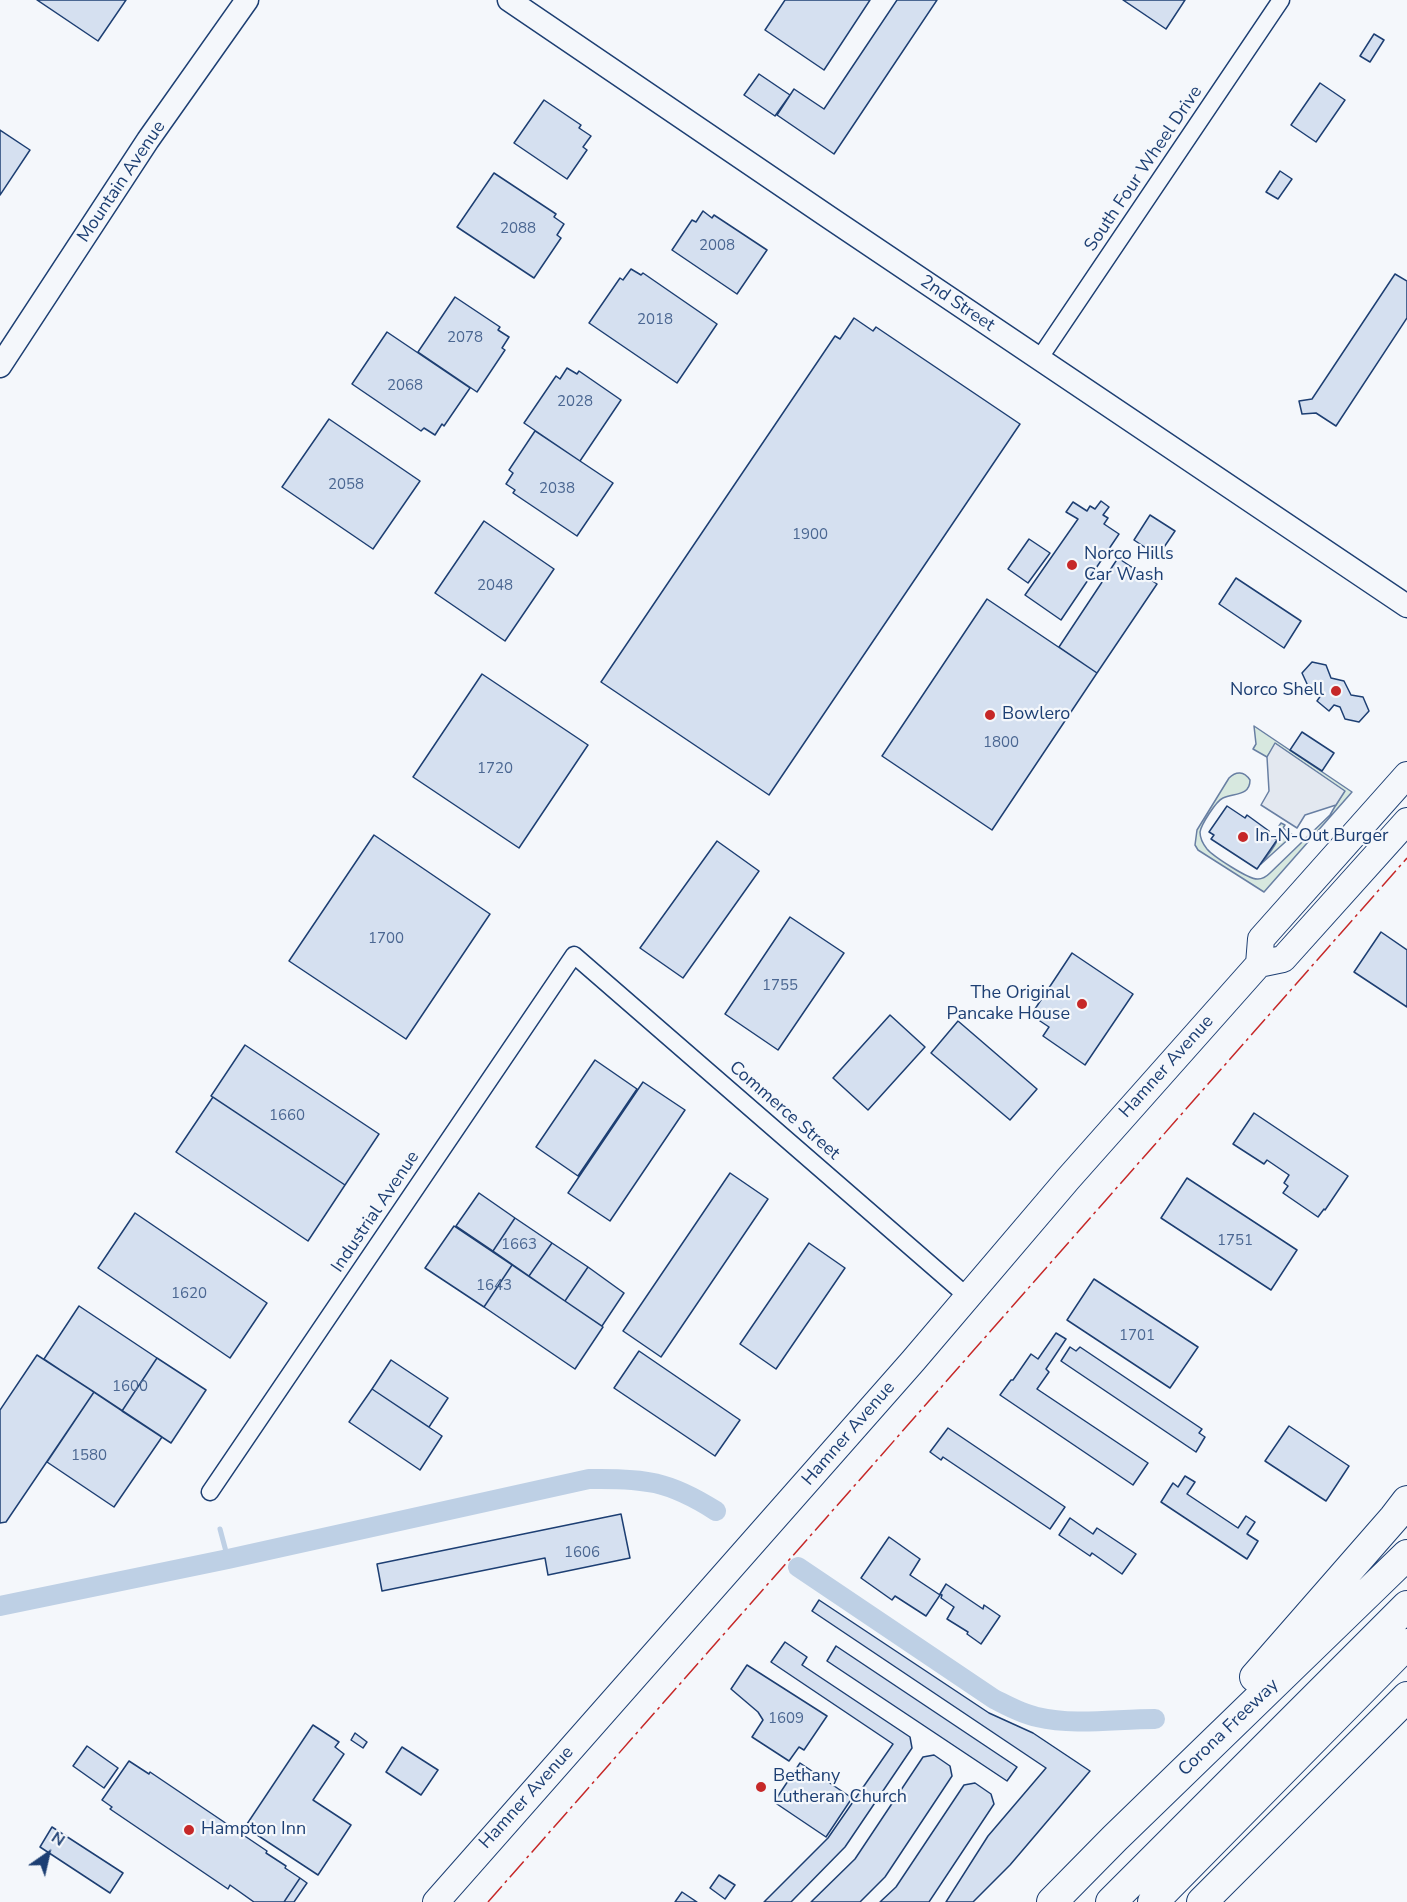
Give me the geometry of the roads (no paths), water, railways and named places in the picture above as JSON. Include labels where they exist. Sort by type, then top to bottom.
[{"type":"highway","points":[[1115,1838],[1407,1501]]},
{"type":"highway","name":"Corona Freeway","points":[[1052,1902],[1407,1555]]},
{"type":"highway","points":[[1111,1902],[1407,1606]]},
{"type":"highway","points":[[1153,1902],[1407,1644]]},
{"type":"highway","points":[[1202,1902],[1407,1697]]},
{"type":"highway","points":[[1366,1738],[1407,1720]]},
{"type":"main road","name":"Mountain Avenue","points":[[0,366],[148,140],[247,0]]},
{"type":"main road","name":"2nd Street","points":[[509,0],[1407,606]]},
{"type":"main road","points":[[1407,775],[1261,939],[1259,964],[1283,959],[1407,821]]},
{"type":"main road","name":"Hamner Avenue","points":[[436,1902],[887,1391],[1068,1179],[1259,964]]},
{"type":"street","name":"South Four Wheel Drive","points":[[1039,359],[1281,0]]},
{"type":"street","name":"Commerce Street","points":[[574,955],[968,1297]]},
{"type":"street","name":"Industrial Avenue","points":[[210,1492],[574,955]]},
{"type":"waterway","points":[[0,1606],[228,1559],[589,1479],[626,1479],[656,1483],[684,1493],[716,1511]]},
{"type":"waterway","points":[[220,1529],[228,1559]]},
{"type":"waterway","points":[[798,1567],[994,1699],[1020,1712],[1066,1721],[1155,1719]]},
{"type":"place","name":"Norco Hills Car Wash","points":[[1072,565]]},
{"type":"place","name":"Norco Shell","points":[[1336,691]]},
{"type":"place","name":"Bowlero","points":[[990,715]]},
{"type":"place","name":"In-N-Out Burger","points":[[1243,837]]},
{"type":"place","name":"The Original Pancake House","points":[[1082,1004]]},
{"type":"place","name":"Bethany Lutheran Church","points":[[761,1787]]},
{"type":"place","name":"Hampton Inn","points":[[189,1830]]}]
